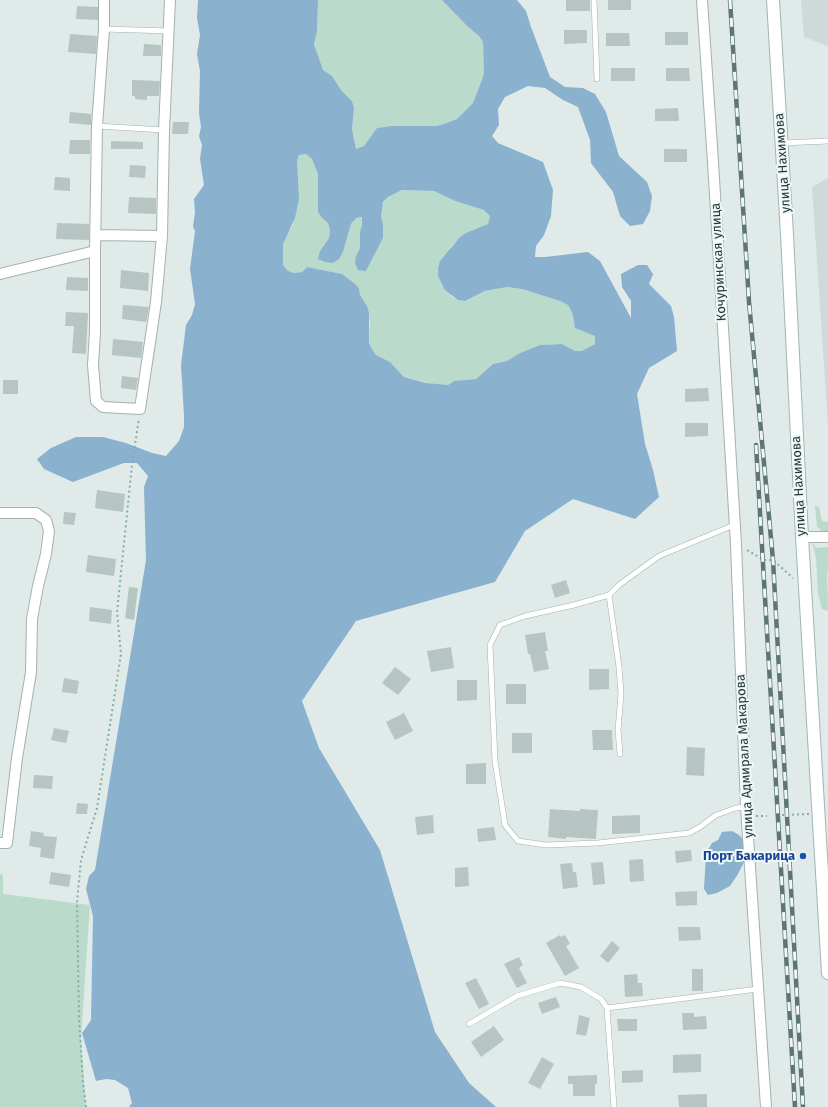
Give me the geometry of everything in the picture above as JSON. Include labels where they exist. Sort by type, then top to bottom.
[{"type":"main road","name":"улица Нахимова","points":[[773,0],[782,143],[802,537],[828,973]]},
{"type":"street","points":[[104,0],[104,29],[97,126],[94,251],[95,332],[93,365],[96,401],[103,407],[140,409],[156,302],[162,236],[164,130],[170,0]]},
{"type":"street","name":"Кочуринская улица","points":[[702,0],[734,525]]},
{"type":"street","points":[[95,235],[162,236]]},
{"type":"street","points":[[0,274],[94,251]]},
{"type":"street","points":[[0,513],[36,513],[46,520],[49,531],[46,554],[32,619],[31,672],[7,843],[0,842]]},
{"type":"street","name":"улица Адмирала Макарова","points":[[734,525],[746,807],[766,1107]]},
{"type":"street","points":[[802,537],[828,538]]},
{"type":"lane","points":[[594,0],[597,79]]},
{"type":"lane","points":[[104,29],[169,31]]},
{"type":"lane","points":[[97,126],[164,130]]},
{"type":"lane","points":[[782,143],[828,141]]},
{"type":"lane","points":[[734,525],[660,556],[619,585],[609,595],[574,605],[525,616],[500,625],[490,645],[495,761],[505,825],[518,841],[546,845],[598,843],[689,833],[716,815],[736,808],[746,807]]},
{"type":"lane","points":[[609,595],[620,674],[621,694],[618,730],[620,754]]},
{"type":"lane","points":[[469,1024],[517,996],[560,983],[581,988],[601,999],[607,1008],[614,1107]]},
{"type":"lane","points":[[607,1008],[758,989]]},
{"type":"path","points":[[86,1107],[79,1017],[77,902],[82,860],[97,808],[121,654],[117,612],[132,465],[140,409]]},
{"type":"path","points":[[736,544],[764,560],[773,560],[796,580]]},
{"type":"path","points":[[782,815],[797,815]]},
{"type":"path","points":[[757,816],[767,816]]},
{"type":"shaded area","points":[[801,0],[828,0],[828,46],[804,37]]},
{"type":"shaded area","points":[[828,178],[828,424],[812,187]]},
{"type":"green space","points":[[318,0],[442,0],[467,26],[479,36],[483,42],[484,74],[473,103],[457,119],[444,124],[436,126],[392,126],[377,128],[364,146],[356,149],[352,129],[354,108],[352,101],[341,90],[332,76],[323,70],[314,44],[317,31]]},
{"type":"green space","points":[[307,154],[312,159],[318,174],[318,212],[328,223],[330,231],[329,238],[320,251],[339,259],[343,252],[351,224],[356,218],[363,217],[360,232],[360,248],[356,256],[366,271],[383,238],[383,224],[381,217],[383,203],[388,197],[402,190],[434,191],[455,201],[485,210],[490,216],[488,224],[460,237],[450,248],[451,296],[458,300],[465,301],[485,291],[507,287],[522,289],[560,301],[568,304],[572,312],[573,320],[581,331],[589,332],[596,336],[595,344],[582,352],[575,351],[562,344],[540,345],[520,353],[507,361],[493,364],[476,379],[454,381],[448,385],[433,384],[404,377],[390,362],[376,355],[372,349],[369,343],[370,321],[367,306],[360,295],[359,288],[354,283],[342,274],[307,267],[302,272],[294,273],[288,271],[283,265],[283,244],[285,237],[293,225],[297,205],[297,161],[299,155]]},
{"type":"green space","points":[[815,506],[819,507],[822,521],[828,522],[828,532],[821,531],[817,526]]},
{"type":"green space","points":[[811,537],[816,548],[828,547],[828,611],[822,609],[818,594],[816,558]]},
{"type":"green space","points":[[0,874],[3,875],[3,894],[90,905],[81,1039],[86,1107],[0,1107]]},
{"type":"water","points":[[198,0],[318,0],[317,31],[314,44],[323,70],[332,76],[341,90],[352,101],[354,108],[352,129],[356,149],[364,146],[377,128],[392,126],[436,126],[444,124],[457,119],[473,103],[484,74],[483,42],[479,36],[467,26],[442,0],[517,0],[526,11],[550,77],[565,87],[583,88],[595,94],[606,112],[619,156],[647,182],[652,196],[650,211],[643,224],[630,226],[620,216],[613,192],[591,163],[590,140],[578,107],[563,100],[545,88],[528,86],[505,97],[498,109],[499,125],[492,136],[498,143],[543,162],[553,190],[551,216],[544,235],[536,246],[535,257],[588,252],[600,261],[631,318],[631,301],[622,287],[621,274],[638,265],[647,265],[653,274],[649,284],[671,306],[674,317],[677,351],[649,368],[637,394],[645,444],[659,497],[635,519],[573,499],[525,531],[495,582],[356,621],[302,701],[319,748],[380,850],[435,1032],[469,1083],[496,1107],[129,1107],[132,1103],[128,1088],[115,1080],[106,1079],[96,1081],[82,1033],[91,1020],[93,916],[86,889],[89,876],[95,870],[146,560],[144,487],[148,476],[137,463],[124,463],[73,482],[44,469],[37,459],[51,448],[76,437],[103,437],[166,456],[179,441],[184,427],[181,365],[186,325],[192,315],[195,304],[190,269],[195,231],[193,227],[195,212],[194,199],[204,185],[200,159],[202,145],[199,136],[201,127],[199,113],[200,71],[197,54],[200,35],[197,18]],"holes":[[[306,154],[312,159],[318,174],[318,212],[328,223],[330,230],[329,238],[320,251],[318,259],[333,263],[339,259],[343,252],[351,224],[356,218],[362,217],[360,248],[356,256],[355,263],[358,270],[366,271],[383,238],[383,224],[381,217],[383,202],[388,197],[402,190],[434,191],[455,201],[484,210],[490,216],[488,224],[460,237],[440,261],[438,276],[445,290],[458,300],[465,301],[485,291],[507,287],[522,289],[560,301],[568,305],[572,312],[575,328],[595,336],[595,344],[582,351],[575,351],[562,344],[540,345],[520,353],[507,361],[493,364],[476,379],[454,381],[448,385],[426,383],[404,377],[390,362],[376,355],[372,349],[369,343],[369,313],[367,306],[360,295],[359,288],[354,283],[342,274],[307,267],[302,272],[294,273],[288,271],[283,265],[283,244],[295,218],[299,198],[297,161],[299,155]]]},
{"type":"water","points":[[732,831],[739,835],[745,842],[747,856],[730,886],[717,893],[708,895],[704,889],[706,853],[712,843],[718,840],[722,832]]},
{"type":"building","points":[[566,0],[590,0],[590,11],[566,11]]},
{"type":"building","points":[[608,0],[631,0],[631,10],[608,10]]},
{"type":"building","points":[[77,6],[98,7],[98,20],[76,19]]},
{"type":"building","points":[[564,30],[587,30],[587,43],[564,44]]},
{"type":"building","points":[[665,32],[688,32],[688,45],[665,45]]},
{"type":"building","points":[[606,33],[629,33],[630,46],[606,46]]},
{"type":"building","points":[[70,34],[97,36],[96,54],[68,52]]},
{"type":"building","points":[[144,44],[161,45],[161,56],[143,56]]},
{"type":"building","points":[[611,68],[635,68],[635,81],[611,81]]},
{"type":"building","points":[[666,68],[689,68],[690,81],[666,81]]},
{"type":"building","points":[[132,80],[160,81],[159,96],[147,96],[147,100],[135,99],[135,96],[132,96]]},
{"type":"building","points":[[678,108],[679,121],[655,121],[655,109]]},
{"type":"building","points":[[70,112],[91,114],[91,125],[69,123]]},
{"type":"building","points":[[173,122],[189,122],[188,134],[172,134]]},
{"type":"building","points":[[70,140],[90,140],[90,154],[69,154]]},
{"type":"building","points":[[111,141],[143,142],[143,149],[111,149]]},
{"type":"building","points":[[664,149],[687,149],[687,162],[664,162]]},
{"type":"building","points":[[130,165],[146,166],[145,178],[129,177]]},
{"type":"building","points":[[55,177],[70,178],[70,191],[54,190]]},
{"type":"building","points":[[129,197],[156,198],[156,214],[128,213]]},
{"type":"building","points":[[57,223],[89,224],[89,240],[56,239]]},
{"type":"building","points":[[121,270],[149,273],[148,291],[120,288]]},
{"type":"building","points":[[67,277],[88,278],[88,291],[66,290]]},
{"type":"building","points":[[123,305],[149,307],[146,322],[122,319]]},
{"type":"building","points":[[66,312],[88,313],[86,354],[72,353],[74,326],[65,326]]},
{"type":"building","points":[[113,339],[143,342],[141,358],[112,355]]},
{"type":"building","points":[[122,376],[138,378],[136,390],[121,388]]},
{"type":"building","points":[[3,380],[18,380],[18,394],[3,394]]},
{"type":"building","points":[[708,388],[709,401],[685,402],[685,389]]},
{"type":"building","points":[[685,423],[708,423],[708,436],[685,437]]},
{"type":"building","points":[[97,490],[125,494],[123,512],[95,508]]},
{"type":"building","points":[[64,512],[76,513],[74,525],[63,524]]},
{"type":"building","points":[[88,555],[116,559],[114,576],[86,572]]},
{"type":"building","points":[[566,580],[570,593],[555,598],[551,585]]},
{"type":"building","points":[[129,587],[138,588],[134,620],[125,618]]},
{"type":"building","points":[[90,607],[112,610],[111,624],[89,621]]},
{"type":"building","points":[[545,632],[548,651],[545,651],[549,669],[534,672],[530,654],[528,654],[525,635]]},
{"type":"building","points":[[451,647],[454,668],[431,672],[427,651]]},
{"type":"building","points":[[395,667],[411,679],[398,695],[382,683]]},
{"type":"building","points":[[589,669],[609,669],[609,689],[589,690]]},
{"type":"building","points":[[64,678],[79,681],[77,694],[62,692]]},
{"type":"building","points":[[457,680],[477,680],[477,700],[457,701]]},
{"type":"building","points":[[506,684],[526,684],[526,704],[506,704]]},
{"type":"building","points":[[404,713],[413,731],[395,740],[386,722]]},
{"type":"building","points":[[54,728],[69,731],[66,743],[51,740]]},
{"type":"building","points":[[592,730],[612,730],[613,750],[593,750]]},
{"type":"building","points":[[512,733],[532,733],[532,753],[512,753]]},
{"type":"building","points":[[687,747],[705,748],[704,776],[686,775]]},
{"type":"building","points":[[486,763],[486,784],[466,784],[466,764]]},
{"type":"building","points":[[34,775],[53,776],[52,789],[33,788]]},
{"type":"building","points":[[77,803],[88,804],[87,814],[76,814]]},
{"type":"building","points":[[550,809],[580,811],[580,809],[598,810],[596,839],[566,837],[566,839],[548,837]]},
{"type":"building","points":[[433,815],[434,833],[417,835],[415,817]]},
{"type":"building","points":[[640,815],[640,833],[612,834],[612,816]]},
{"type":"building","points":[[494,827],[496,840],[478,842],[477,829]]},
{"type":"building","points":[[31,831],[44,833],[43,836],[57,837],[54,859],[40,857],[41,848],[29,846]]},
{"type":"building","points":[[691,850],[692,861],[676,863],[675,851]]},
{"type":"building","points":[[643,859],[644,881],[630,882],[629,860]]},
{"type":"building","points":[[603,862],[605,884],[593,885],[591,863]]},
{"type":"building","points":[[572,863],[573,872],[576,872],[578,887],[563,889],[560,864]]},
{"type":"building","points":[[468,867],[469,886],[455,887],[455,868]]},
{"type":"building","points":[[51,872],[71,875],[69,887],[49,884]]},
{"type":"building","points":[[697,891],[697,905],[676,906],[675,892]]},
{"type":"building","points":[[678,927],[700,927],[701,940],[679,941]]},
{"type":"building","points":[[560,935],[561,937],[565,935],[570,944],[566,946],[579,968],[565,976],[546,943]]},
{"type":"building","points":[[612,941],[620,948],[608,963],[600,956]]},
{"type":"building","points":[[519,957],[523,965],[519,968],[527,983],[517,988],[504,964]]},
{"type":"building","points":[[692,969],[703,969],[703,991],[692,991]]},
{"type":"building","points":[[637,974],[638,983],[642,983],[643,996],[625,997],[624,975]]},
{"type":"building","points":[[476,978],[489,1004],[479,1009],[465,983]]},
{"type":"building","points":[[556,997],[560,1007],[542,1014],[538,1003]]},
{"type":"building","points":[[682,1013],[694,1013],[694,1017],[706,1016],[707,1029],[683,1030]]},
{"type":"building","points":[[579,1015],[590,1018],[586,1036],[576,1034]]},
{"type":"building","points":[[617,1019],[637,1019],[637,1031],[618,1031]]},
{"type":"building","points":[[494,1026],[504,1040],[481,1057],[471,1042]]},
{"type":"building","points":[[701,1054],[701,1072],[673,1073],[673,1055]]},
{"type":"building","points":[[542,1057],[554,1064],[540,1089],[528,1083]]},
{"type":"building","points":[[643,1070],[643,1082],[622,1083],[622,1071]]},
{"type":"building","points":[[597,1075],[595,1096],[573,1096],[573,1084],[568,1084],[568,1076]]},
{"type":"building","points":[[707,1094],[707,1107],[679,1107],[678,1095]]},
{"type":"railway","points":[[730,0],[749,302],[773,560],[803,1107]]},
{"type":"railway","points":[[756,445],[795,1107]]},
{"type":"place","name":"Порт Бакарица","points":[[803,856]]}]
